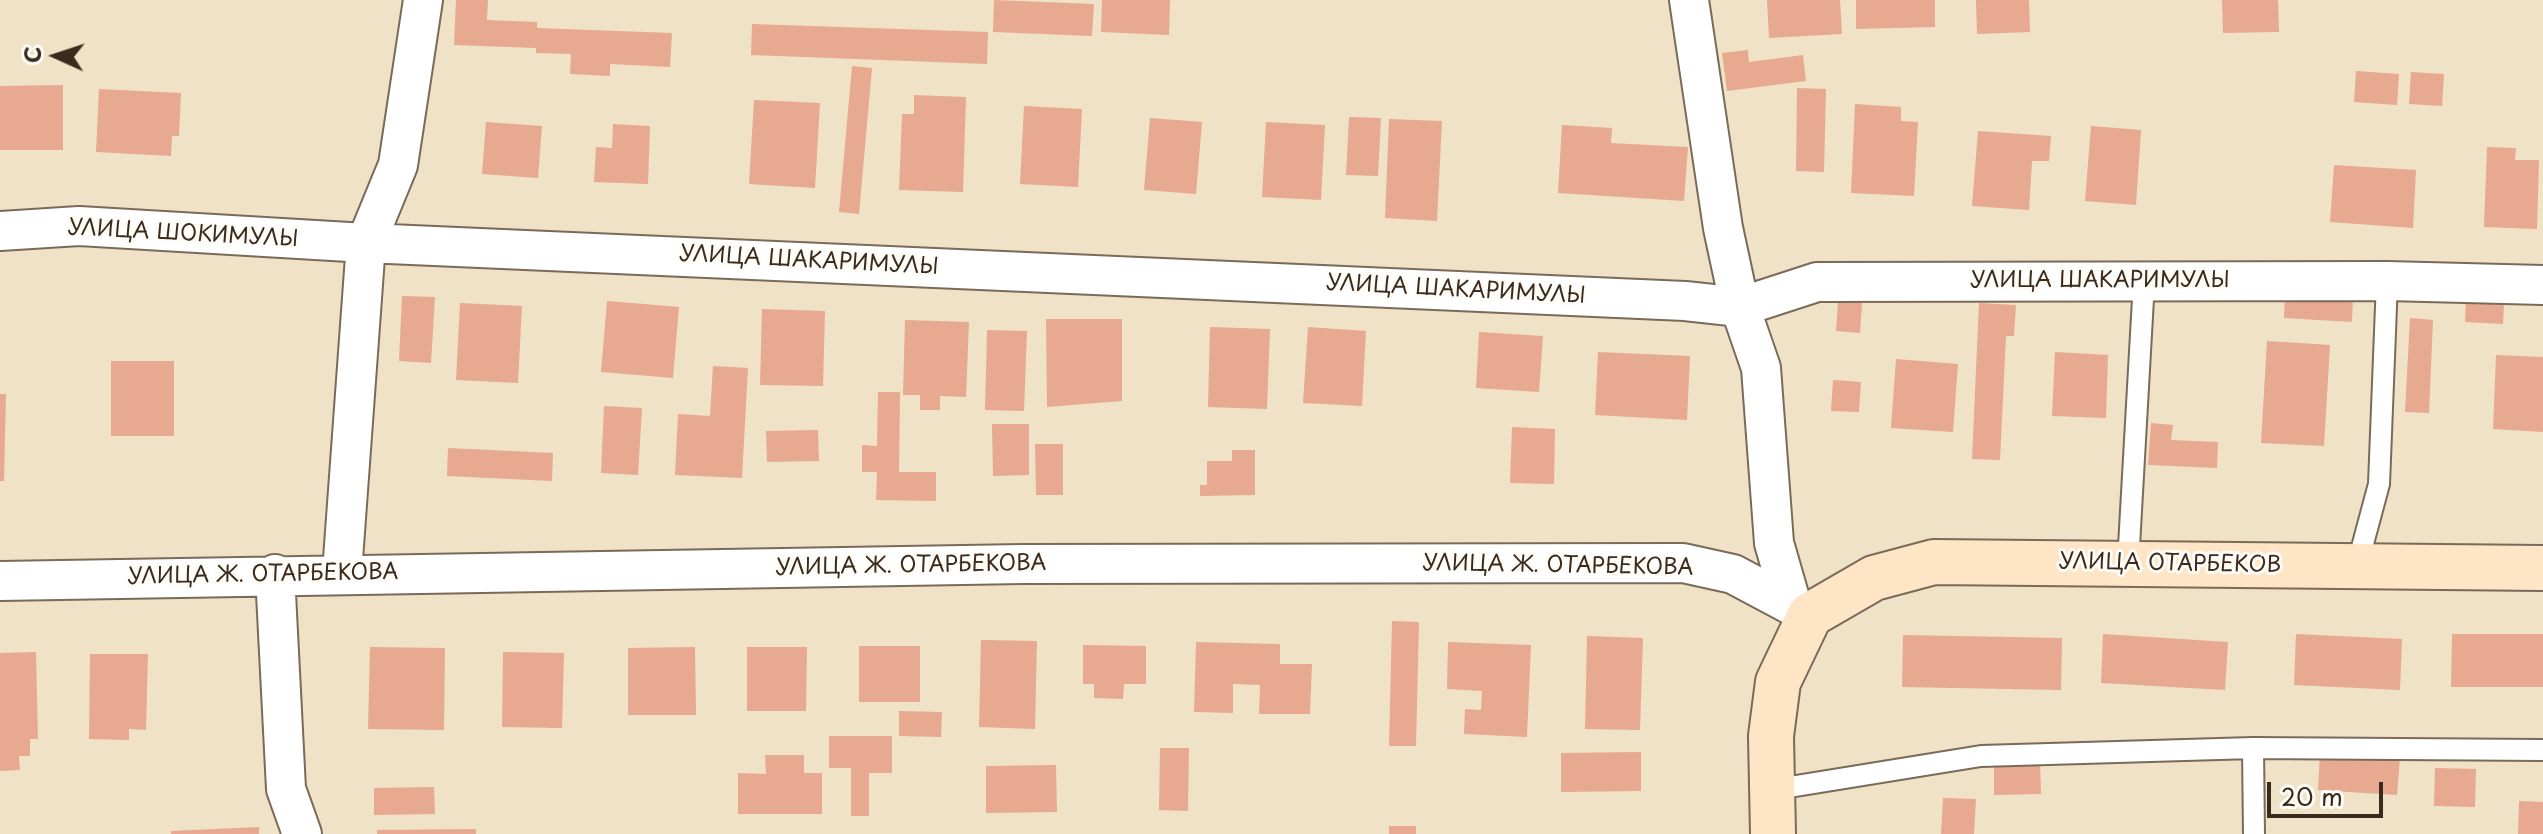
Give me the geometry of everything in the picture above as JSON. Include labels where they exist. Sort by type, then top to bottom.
[{"type":"main road","name":"УЛИЦА ОТАРБЕКОВ","points":[[1800,608],[1874,578],[1934,562],[2543,568]]},
{"type":"main road","points":[[1773,834],[1771,736],[1778,682],[1800,608]]},
{"type":"street","points":[[342,573],[366,243],[398,165],[423,0]]},
{"type":"street","points":[[1689,0],[1723,228],[1740,307],[1761,368],[1774,543],[1800,608]]},
{"type":"street","name":"УЛИЦА ШОКИМУЛЫ","points":[[0,231],[79,226],[366,243]]},
{"type":"street","name":"УЛИЦА ШАКАРИМУЛЫ","points":[[366,243],[1685,301],[1740,307],[1817,282],[2387,281],[2543,285]]},
{"type":"street","name":"УЛИЦА Ж. ОТАРБЕКОВА","points":[[0,581],[275,574],[1023,564],[1683,563],[1733,574],[1800,608]]},
{"type":"street","points":[[275,574],[286,789],[302,834]]},
{"type":"lane","points":[[2128,564],[2144,281]]},
{"type":"lane","points":[[2357,566],[2379,484],[2387,281]]},
{"type":"lane","points":[[1771,790],[1981,756],[2253,748],[2543,750]]},
{"type":"lane","points":[[2253,748],[2254,834]]},
{"type":"building","points":[[456,0],[488,0],[487,20],[537,22],[537,28],[672,33],[670,67],[610,64],[610,76],[570,74],[571,54],[536,53],[536,48],[454,45]]},
{"type":"building","points":[[994,0],[1094,4],[1092,36],[993,32]]},
{"type":"building","points":[[1102,0],[1170,0],[1169,35],[1101,32]]},
{"type":"building","points":[[1767,0],[1840,0],[1842,34],[1769,38]]},
{"type":"building","points":[[1856,0],[1935,0],[1935,27],[1856,29]]},
{"type":"building","points":[[1976,0],[2029,0],[2030,32],[1977,34]]},
{"type":"building","points":[[2222,0],[2278,0],[2279,32],[2223,33]]},
{"type":"building","points":[[752,24],[988,32],[987,64],[751,55]]},
{"type":"building","points":[[1748,50],[1749,62],[1803,55],[1806,81],[1727,91],[1722,53]]},
{"type":"building","points":[[852,66],[872,68],[859,214],[839,212]]},
{"type":"building","points":[[2356,71],[2399,74],[2397,105],[2354,102]]},
{"type":"building","points":[[2411,72],[2444,74],[2442,106],[2409,104]]},
{"type":"building","points":[[63,85],[63,150],[0,150],[0,86]]},
{"type":"building","points":[[1797,88],[1826,89],[1824,172],[1796,171]]},
{"type":"building","points":[[99,89],[181,93],[179,136],[172,136],[171,156],[96,152]]},
{"type":"building","points":[[914,95],[966,97],[963,192],[899,190],[902,114],[914,114]]},
{"type":"building","points":[[754,100],[820,103],[815,188],[749,184]]},
{"type":"building","points":[[1855,104],[1901,107],[1901,121],[1918,122],[1914,196],[1851,193]]},
{"type":"building","points":[[1024,106],[1082,109],[1078,187],[1020,184]]},
{"type":"building","points":[[1349,117],[1381,118],[1378,176],[1346,175]]},
{"type":"building","points":[[1150,118],[1202,122],[1196,194],[1144,190]]},
{"type":"building","points":[[1389,119],[1442,121],[1437,221],[1385,218]]},
{"type":"building","points":[[486,122],[542,126],[538,178],[482,174]]},
{"type":"building","points":[[1266,122],[1325,125],[1321,200],[1262,197]]},
{"type":"building","points":[[613,124],[650,126],[648,184],[594,182],[596,147],[612,148]]},
{"type":"building","points":[[1562,125],[1612,128],[1611,143],[1688,147],[1684,201],[1558,193]]},
{"type":"building","points":[[2091,126],[2141,130],[2136,205],[2085,201]]},
{"type":"building","points":[[1978,131],[2051,136],[2049,161],[2032,161],[2029,210],[1972,206]]},
{"type":"building","points":[[2487,147],[2516,148],[2515,160],[2539,160],[2537,229],[2484,227]]},
{"type":"building","points":[[2334,165],[2416,170],[2413,228],[2330,222]]},
{"type":"building","points":[[2285,292],[2353,295],[2352,322],[2284,318]]},
{"type":"building","points":[[402,296],[435,297],[431,363],[399,361]]},
{"type":"building","points":[[2466,300],[2504,302],[2503,324],[2465,322]]},
{"type":"building","points":[[607,301],[679,307],[673,378],[601,372]]},
{"type":"building","points":[[1838,301],[1862,303],[1860,333],[1836,331]]},
{"type":"building","points":[[460,303],[522,306],[518,383],[456,380]]},
{"type":"building","points":[[1979,303],[2016,305],[2014,336],[2006,336],[2000,460],[1972,459]]},
{"type":"building","points":[[762,309],[825,311],[823,386],[760,385]]},
{"type":"building","points":[[2410,318],[2433,320],[2429,413],[2405,412]]},
{"type":"building","points":[[1046,319],[1122,319],[1122,401],[1047,407]]},
{"type":"building","points":[[905,320],[969,322],[966,397],[940,396],[940,410],[920,410],[920,395],[903,395]]},
{"type":"building","points":[[1210,327],[1270,329],[1267,409],[1208,407]]},
{"type":"building","points":[[1308,327],[1366,331],[1362,406],[1303,403]]},
{"type":"building","points":[[987,330],[1027,331],[1024,411],[985,410]]},
{"type":"building","points":[[1479,332],[1543,336],[1539,392],[1476,388]]},
{"type":"building","points":[[2267,341],[2330,345],[2324,446],[2261,443]]},
{"type":"building","points":[[1598,352],[1690,356],[1687,420],[1595,415]]},
{"type":"building","points":[[2055,352],[2108,355],[2106,418],[2052,416]]},
{"type":"building","points":[[2496,355],[2543,357],[2543,432],[2493,429]]},
{"type":"building","points":[[1896,359],[1958,364],[1953,432],[1891,428]]},
{"type":"building","points":[[111,361],[174,361],[174,436],[111,436]]},
{"type":"building","points":[[713,366],[748,368],[742,478],[675,475],[678,414],[710,416]]},
{"type":"building","points":[[1833,380],[1861,382],[1859,412],[1831,411]]},
{"type":"building","points":[[878,392],[900,392],[899,472],[936,472],[936,501],[876,500],[877,472],[862,472],[862,445],[877,446]]},
{"type":"building","points":[[0,394],[6,394],[4,481],[0,481]]},
{"type":"building","points":[[604,406],[642,408],[638,475],[601,473]]},
{"type":"building","points":[[2151,423],[2173,425],[2171,440],[2218,442],[2217,468],[2148,465]]},
{"type":"building","points":[[992,424],[1029,424],[1029,475],[993,476]]},
{"type":"building","points":[[1512,427],[1555,429],[1554,484],[1510,483]]},
{"type":"building","points":[[818,430],[819,461],[767,462],[766,431]]},
{"type":"building","points":[[1035,444],[1063,444],[1063,495],[1036,495]]},
{"type":"building","points":[[448,448],[553,453],[552,481],[447,476]]},
{"type":"building","points":[[1232,450],[1255,450],[1255,495],[1200,496],[1200,485],[1207,485],[1207,461],[1232,461]]},
{"type":"building","points":[[1392,621],[1419,622],[1416,746],[1389,746]]},
{"type":"building","points":[[2103,634],[2228,642],[2225,690],[2101,683]]},
{"type":"building","points":[[2296,634],[2402,639],[2400,690],[2294,685]]},
{"type":"building","points":[[2452,634],[2543,634],[2543,687],[2451,687]]},
{"type":"building","points":[[1903,635],[2062,638],[2061,690],[1902,687]]},
{"type":"building","points":[[1587,636],[1643,638],[1640,730],[1585,729]]},
{"type":"building","points":[[981,640],[1037,641],[1035,729],[979,727]]},
{"type":"building","points":[[1196,642],[1280,644],[1280,664],[1312,664],[1310,714],[1259,714],[1260,685],[1233,684],[1233,713],[1194,712]]},
{"type":"building","points":[[1448,642],[1531,645],[1527,737],[1464,734],[1465,709],[1481,710],[1482,691],[1447,689]]},
{"type":"building","points":[[1083,645],[1146,646],[1146,684],[1124,684],[1123,699],[1094,698],[1094,684],[1083,684]]},
{"type":"building","points":[[859,646],[920,646],[920,702],[859,702]]},
{"type":"building","points":[[370,647],[445,648],[444,730],[368,729]]},
{"type":"building","points":[[695,647],[696,715],[628,715],[628,648]]},
{"type":"building","points":[[747,647],[807,647],[806,711],[747,711]]},
{"type":"building","points":[[36,652],[38,739],[30,739],[30,756],[19,756],[20,770],[0,771],[0,653]]},
{"type":"building","points":[[503,652],[564,653],[562,728],[502,727]]},
{"type":"building","points":[[90,654],[148,654],[146,730],[129,729],[129,740],[89,739]]},
{"type":"building","points":[[899,711],[942,712],[941,737],[899,736]]},
{"type":"building","points":[[829,736],[892,736],[892,773],[869,773],[869,816],[851,816],[851,768],[829,768]]},
{"type":"building","points":[[1160,748],[1189,748],[1188,811],[1159,810]]},
{"type":"building","points":[[1641,752],[1641,791],[1561,792],[1561,753]]},
{"type":"building","points":[[2320,753],[2400,758],[2397,795],[2318,790]]},
{"type":"building","points":[[765,755],[804,755],[804,773],[822,773],[822,814],[738,814],[738,773],[766,774]]},
{"type":"building","points":[[2040,760],[2041,794],[1994,795],[1994,761]]},
{"type":"building","points":[[1056,765],[1057,812],[986,813],[986,766]]},
{"type":"building","points":[[2435,768],[2476,769],[2475,807],[2434,806]]},
{"type":"building","points":[[434,787],[435,814],[374,815],[374,788]]},
{"type":"building","points":[[1943,798],[1976,799],[1974,834],[1941,834]]},
{"type":"building","points":[[2519,801],[2543,802],[2543,834],[2518,834]]},
{"type":"building","points":[[1389,826],[1416,826],[1416,834],[1389,834]]},
{"type":"building","points":[[259,827],[259,834],[171,834],[171,831]]},
{"type":"building","points":[[476,829],[476,834],[377,834],[377,830]]}]
